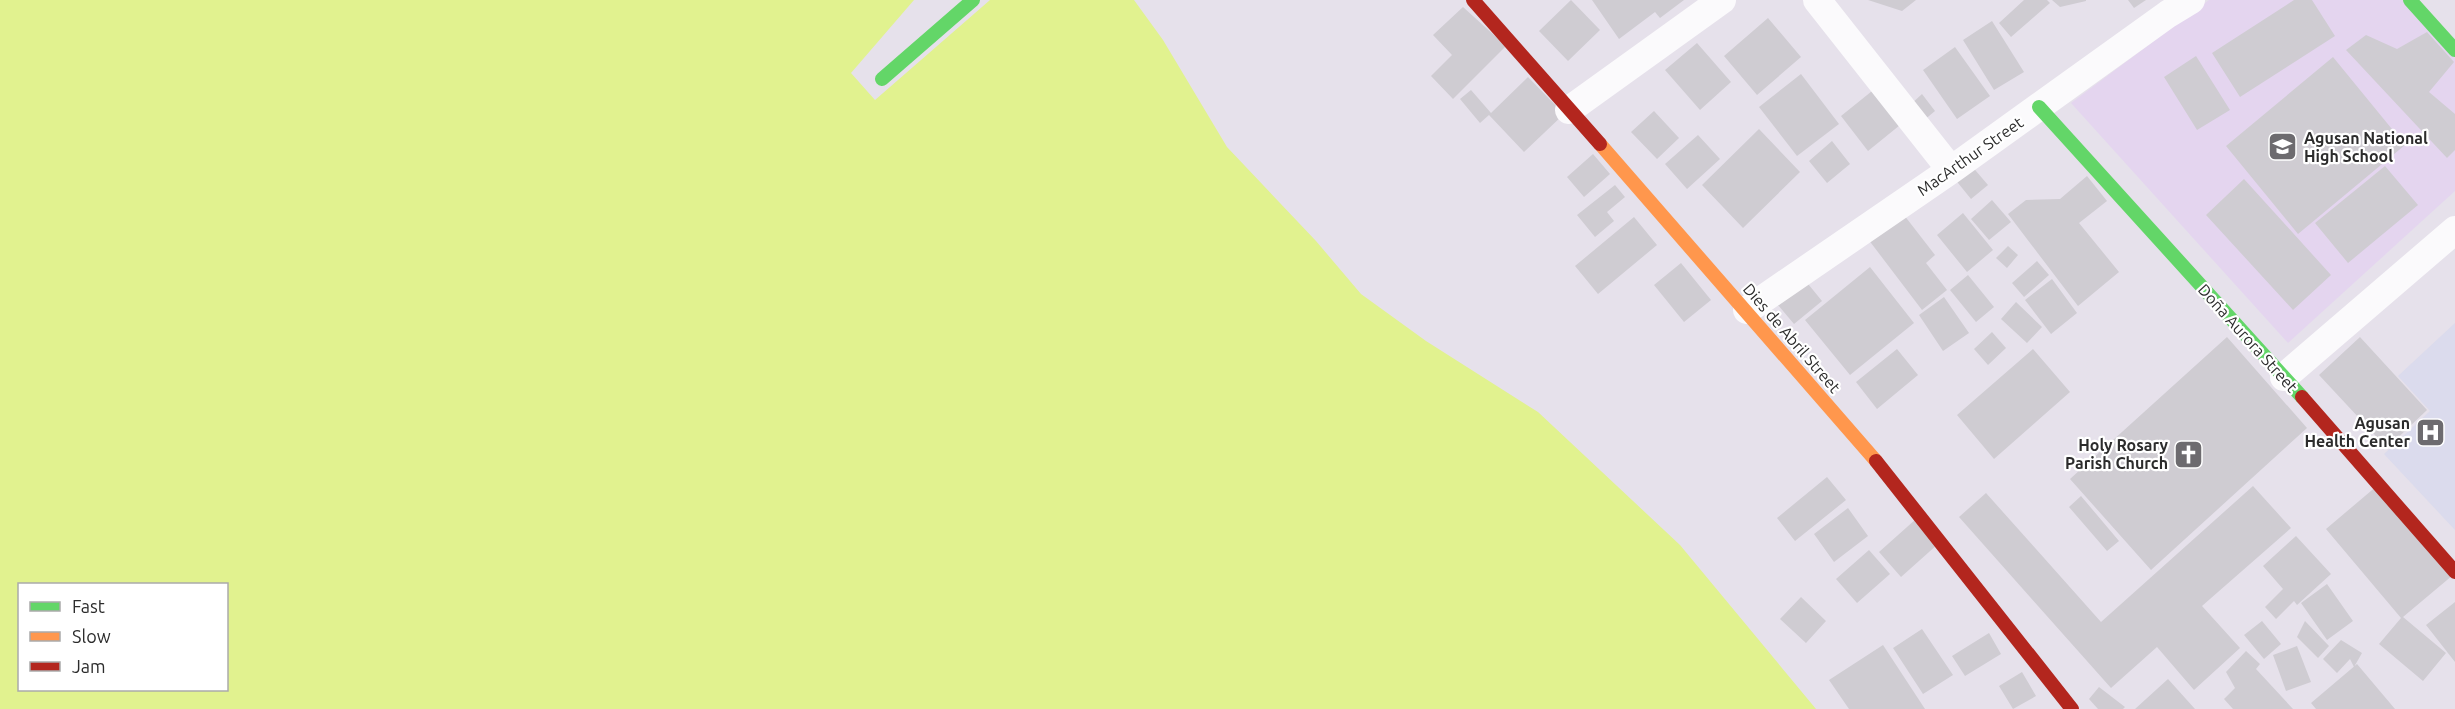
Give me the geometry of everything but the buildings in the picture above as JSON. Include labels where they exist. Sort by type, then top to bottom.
[{"type":"street","points":[[882,78],[973,0]]},
{"type":"street","name":"Dies de Abril Street","points":[[1473,0],[1861,442],[2072,709]]},
{"type":"street","points":[[1569,110],[1722,0]]},
{"type":"street","points":[[1817,0],[1952,170]]},
{"type":"street","name":"MacArthur Street","points":[[1747,310],[1952,170],[2191,0]]},
{"type":"street","points":[[2410,0],[2455,50]]},
{"type":"street","name":"Doña Aurora Street","points":[[2039,107],[2284,378],[2455,572]]},
{"type":"street","points":[[2284,378],[2455,230]]},
{"type":"shaded area","points":[[0,0],[914,0],[851,73],[875,100],[990,0],[1134,0],[1163,40],[1227,147],[1316,241],[1361,294],[1426,341],[1538,412],[1680,545],[1816,709],[0,709]]},
{"type":"shaded area","name":"Agusan National High School","points":[[2209,0],[2405,0],[2455,58],[2455,191],[2288,343],[2071,103]]},
{"type":"shaded area","name":"Agusan Health Center","points":[[2455,323],[2455,530],[2384,454],[2430,411],[2398,376]]},
{"type":"traffic: fast","points":[[882,79],[973,0]]},
{"type":"traffic: fast","points":[[2410,0],[2455,50]]},
{"type":"traffic: fast","points":[[2039,107],[2302,397]]},
{"type":"traffic: slow","points":[[1600,144],[1876,461]]},
{"type":"traffic: jam","points":[[1473,0],[1600,144]]},
{"type":"traffic: jam","points":[[2302,397],[2455,572]]},
{"type":"traffic: jam","points":[[1876,461],[2072,709]]},
{"type":"place","name":"Agusan National High School","points":[[2283,147]]},
{"type":"place","name":"Agusan Health Center","points":[[2431,432]]},
{"type":"place","name":"Holy Rosary Parish Church","points":[[2189,454]]}]
